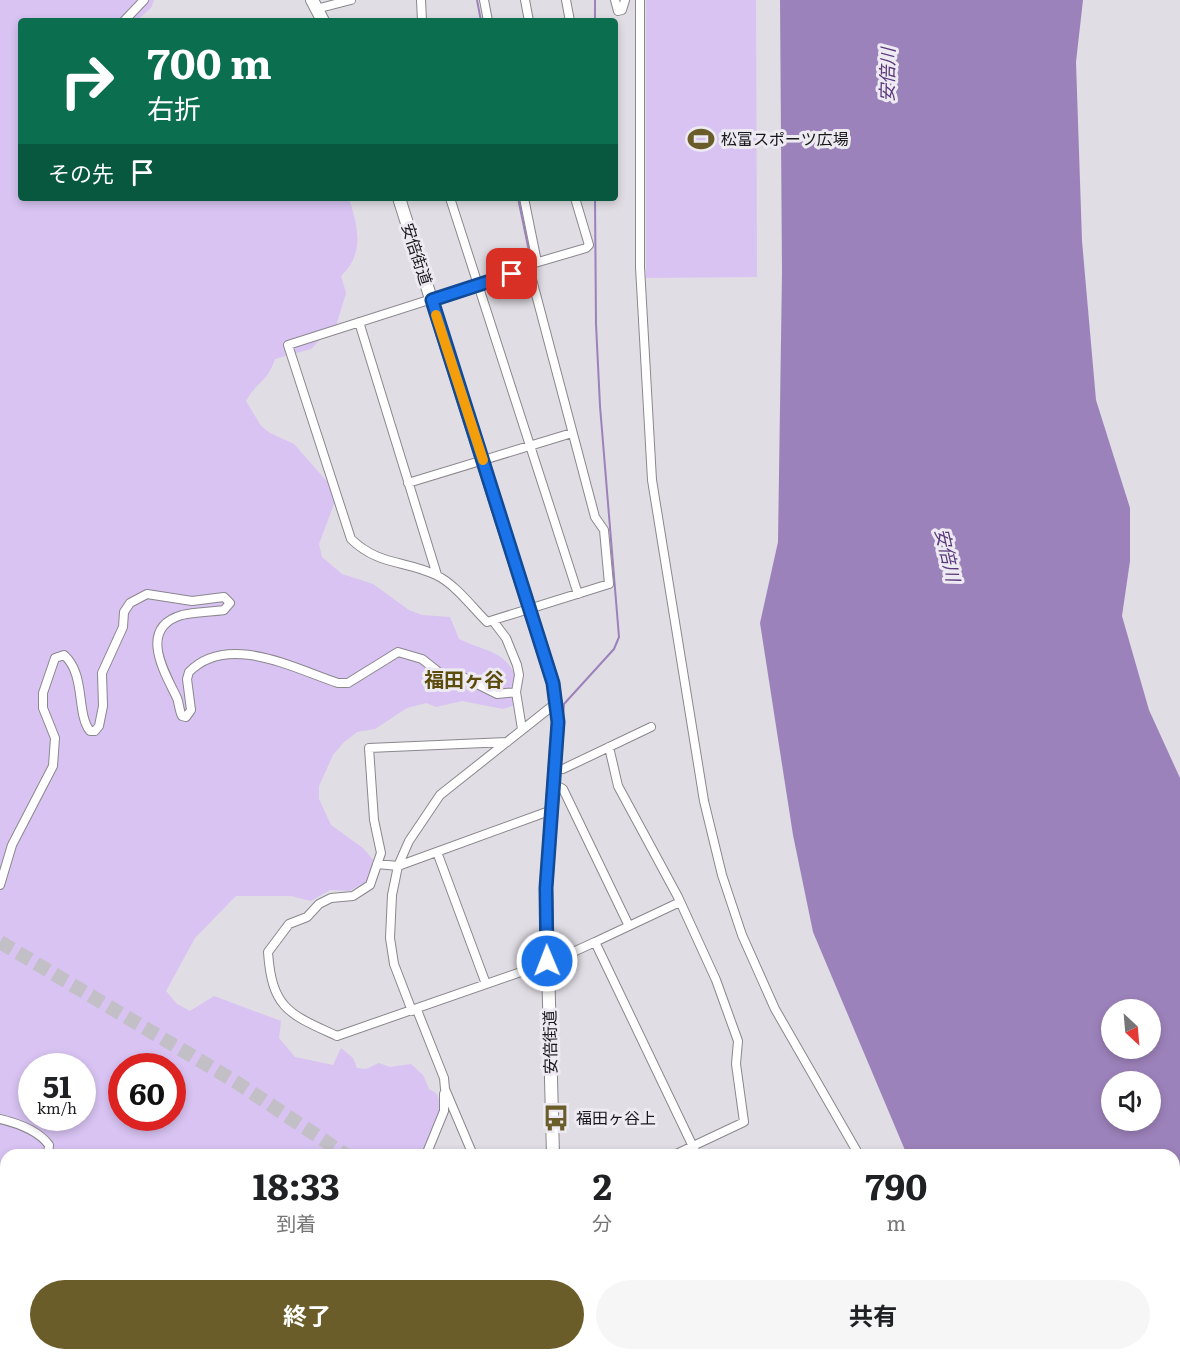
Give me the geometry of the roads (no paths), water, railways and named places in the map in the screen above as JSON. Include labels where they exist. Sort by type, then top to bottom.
[{"type":"main road","points":[[314,4],[321,18]]},
{"type":"main road","name":"安倍街道","points":[[400,201],[548,660],[556,703],[558,722],[546,888],[554,1149]]},
{"type":"street","points":[[127,18],[144,0]]},
{"type":"street","points":[[314,4],[351,0]]},
{"type":"street","points":[[421,0],[422,18]]},
{"type":"street","points":[[484,0],[487,18]]},
{"type":"street","points":[[525,0],[528,18]]},
{"type":"street","points":[[566,0],[569,18]]},
{"type":"street","points":[[615,0],[618,12],[622,10],[625,0]]},
{"type":"street","points":[[640,0],[640,267],[652,480],[704,801],[722,875],[742,934],[775,1009],[856,1149]]},
{"type":"street","points":[[451,201],[578,594]]},
{"type":"street","points":[[524,201],[532,266],[572,433],[595,517],[604,530],[609,584],[487,622],[437,575],[387,562],[359,547],[351,539],[288,345],[478,286],[532,266],[586,248],[589,245],[576,201]]},
{"type":"street","points":[[359,322],[437,575]]},
{"type":"street","points":[[408,483],[572,433]]},
{"type":"street","points":[[0,885],[12,845],[54,766],[55,738],[43,708],[43,693],[55,658],[64,655],[70,660],[82,699],[86,726],[95,731],[99,726],[103,706],[102,673],[123,627],[124,612],[138,597],[158,594],[192,601],[224,597],[230,603],[224,610],[182,615],[164,628],[157,640],[163,672],[178,700],[182,716],[186,717],[191,710],[187,679],[189,672],[211,658],[226,655],[255,655],[338,683],[348,683],[398,652],[408,653],[422,659],[441,674],[459,675],[497,694],[516,692]]},
{"type":"street","points":[[493,621],[506,638],[517,665],[519,675],[516,692],[522,729]]},
{"type":"street","points":[[428,1149],[444,1111],[444,1078],[394,964],[390,938],[392,895],[398,866],[417,827],[440,795],[556,703]]},
{"type":"street","points":[[555,769],[563,769],[651,727]]},
{"type":"street","points":[[507,742],[369,748],[374,820],[381,853],[370,885],[352,896],[331,898],[319,904],[307,917],[289,924],[279,934],[268,952],[275,989],[283,1007],[289,1013],[337,1036],[558,959],[680,902]]},
{"type":"street","points":[[609,747],[618,786],[680,902],[716,980],[738,1041],[736,1064],[744,1122],[686,1149]]},
{"type":"street","points":[[554,784],[563,789],[629,926]]},
{"type":"street","points":[[377,864],[398,866],[552,810]]},
{"type":"street","points":[[436,852],[486,984]]},
{"type":"street","points":[[595,942],[694,1149]]},
{"type":"street","points":[[445,1089],[470,1149]]},
{"type":"street","points":[[0,1119],[18,1124],[47,1141],[50,1149]]},
{"type":"water","name":"安倍川","points":[[780,0],[1083,0],[1076,62],[1082,241],[1096,400],[1130,508],[1130,561],[1122,616],[1149,710],[1180,778],[1180,1149],[904,1149],[813,932],[793,835],[760,623],[778,542],[782,273]]},
{"type":"waterway","points":[[477,0],[480,18]]},
{"type":"waterway","points":[[595,0],[595,18]]},
{"type":"waterway","points":[[519,201],[530,256]]},
{"type":"waterway","points":[[563,718],[564,704],[614,649],[619,637],[600,406],[596,324],[595,201]]},
{"type":"tunnel","points":[[0,942],[236,1082],[337,1149]]},
{"type":"place","name":"松富スポーツ広場","points":[[701,139]]},
{"type":"place","name":"福田ヶ谷上","points":[[556,1118]]},
{"type":"district","name":"福田ヶ谷","points":[[464,680]]}]
